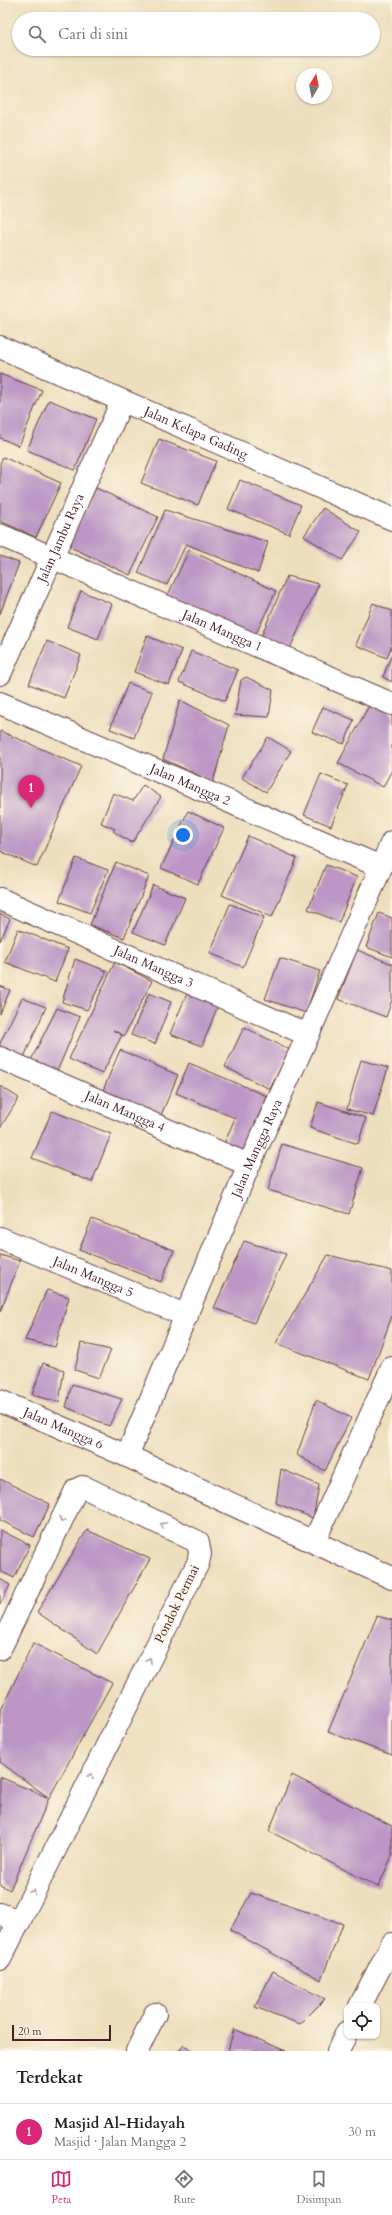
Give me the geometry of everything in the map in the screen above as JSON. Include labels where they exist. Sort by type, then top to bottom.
[{"type":"street","name":"Jalan Kelapa Gading","points":[[0,347],[392,519]]},
{"type":"street","name":"Jalan Jambu Raya","points":[[0,674],[122,401]]},
{"type":"street","name":"Jalan Mangga 1","points":[[0,535],[392,704]]},
{"type":"street","name":"Jalan Mangga 2","points":[[0,703],[381,867]]},
{"type":"street","name":"Jalan Mangga Raya","points":[[127,1456],[187,1316],[249,1165],[308,1035],[392,842]]},
{"type":"street","name":"Jalan Mangga 3","points":[[0,899],[308,1035]]},
{"type":"street","name":"Jalan Mangga 4","points":[[0,1058],[249,1165]]},
{"type":"street","name":"Jalan Mangga 5","points":[[0,1238],[187,1316]]},
{"type":"street","points":[[314,1542],[392,1368]]},
{"type":"street","name":"Jalan Mangga 6","points":[[0,1402],[127,1456],[392,1578]]},
{"type":"street","name":"Pondok Permai","points":[[0,1649],[76,1490],[82,1487],[86,1488],[198,1542],[200,1554],[198,1563],[9,1918],[0,1959]]},
{"type":"street","points":[[362,2003],[392,1944]]},
{"type":"street","points":[[137,2051],[155,2014]]},
{"type":"street","points":[[338,2051],[344,2038]]},
{"type":"building","points":[[0,374],[42,390],[19,446],[0,438]]},
{"type":"building","points":[[49,400],[96,419],[75,470],[27,450]]},
{"type":"building","points":[[159,439],[216,461],[198,505],[141,483]]},
{"type":"building","points":[[3,457],[61,483],[36,537],[0,521],[0,463]]},
{"type":"building","points":[[240,480],[301,505],[289,534],[228,509]]},
{"type":"building","points":[[96,488],[158,517],[130,575],[68,546]]},
{"type":"building","points":[[323,508],[361,532],[342,560],[304,536]]},
{"type":"building","points":[[165,510],[268,542],[258,573],[186,544],[167,585],[138,573]]},
{"type":"building","points":[[189,550],[276,591],[254,638],[167,597]]},
{"type":"building","points":[[0,556],[19,563],[0,614]]},
{"type":"building","points":[[287,576],[319,584],[287,655],[260,639]]},
{"type":"building","points":[[81,591],[112,604],[98,639],[67,627]]},
{"type":"building","points":[[373,603],[392,611],[392,644],[387,658],[356,645]]},
{"type":"building","points":[[147,636],[182,650],[169,685],[134,672]]},
{"type":"building","points":[[47,641],[81,655],[64,698],[29,684]]},
{"type":"building","points":[[191,651],[238,670],[225,701],[179,682]]},
{"type":"building","points":[[392,654],[392,682],[383,677]]},
{"type":"building","points":[[246,677],[273,690],[269,717],[235,715],[241,680]]},
{"type":"building","points":[[128,683],[152,692],[134,738],[110,729]]},
{"type":"building","points":[[180,700],[229,725],[213,782],[163,759]]},
{"type":"building","points":[[371,702],[392,713],[392,770],[383,787],[338,763]]},
{"type":"building","points":[[323,707],[354,720],[344,744],[312,732]]},
{"type":"building","points":[[0,731],[81,766],[37,867],[0,851]]},
{"type":"building","points":[[268,737],[291,751],[266,792],[242,778]]},
{"type":"building","points":[[321,774],[348,785],[331,826],[304,815]]},
{"type":"building","points":[[143,785],[161,797],[132,843],[113,831],[115,829],[101,823],[113,793],[133,801]]},
{"type":"building","points":[[188,811],[224,828],[198,884],[161,868]]},
{"type":"building","points":[[248,836],[297,858],[272,917],[222,895]]},
{"type":"building","points":[[76,858],[108,870],[90,913],[59,901]]},
{"type":"building","points":[[116,862],[149,876],[124,938],[90,925]]},
{"type":"building","points":[[326,865],[357,877],[339,922],[308,909]]},
{"type":"building","points":[[153,885],[185,898],[165,945],[133,932]]},
{"type":"building","points":[[230,904],[264,917],[243,967],[210,953]]},
{"type":"building","points":[[379,913],[392,918],[392,957],[366,947]]},
{"type":"building","points":[[0,914],[10,919],[0,941]]},
{"type":"building","points":[[18,929],[68,949],[55,982],[5,962]]},
{"type":"building","points":[[357,950],[392,964],[392,1000],[386,1017],[338,999]]},
{"type":"building","points":[[280,958],[320,971],[306,1013],[265,999]]},
{"type":"building","points":[[75,959],[107,971],[87,1010],[62,1002]]},
{"type":"building","points":[[115,962],[152,981],[124,1036],[113,1030],[122,1035],[102,1074],[69,1059]]},
{"type":"building","points":[[0,986],[10,990],[0,1014]]},
{"type":"building","points":[[188,991],[219,1003],[202,1046],[170,1034]]},
{"type":"building","points":[[149,993],[171,1002],[155,1044],[131,1035]]},
{"type":"building","points":[[22,998],[46,1007],[21,1064],[0,1054],[0,1043]]},
{"type":"building","points":[[57,1008],[80,1017],[56,1074],[30,1062]]},
{"type":"building","points":[[244,1027],[290,1050],[270,1089],[225,1067]]},
{"type":"building","points":[[120,1050],[178,1075],[159,1120],[101,1095]]},
{"type":"building","points":[[361,1060],[388,1068],[373,1116],[347,1109]]},
{"type":"building","points":[[189,1063],[267,1096],[243,1152],[224,1144],[235,1118],[176,1093]]},
{"type":"building","points":[[0,1086],[19,1098],[0,1128]]},
{"type":"building","points":[[318,1102],[366,1118],[358,1144],[310,1128]]},
{"type":"building","points":[[52,1111],[111,1134],[92,1182],[32,1158]]},
{"type":"building","points":[[282,1144],[363,1168],[349,1214],[268,1190]]},
{"type":"building","points":[[92,1219],[174,1250],[161,1282],[79,1250]]},
{"type":"building","points":[[244,1241],[286,1254],[254,1323],[214,1308]]},
{"type":"building","points":[[0,1255],[20,1261],[0,1312]]},
{"type":"building","points":[[328,1255],[392,1271],[392,1316],[369,1379],[276,1343]]},
{"type":"building","points":[[47,1290],[69,1297],[55,1347],[25,1340]]},
{"type":"building","points":[[81,1343],[111,1350],[99,1378],[75,1370]]},
{"type":"building","points":[[43,1363],[64,1370],[59,1402],[32,1395]]},
{"type":"building","points":[[72,1384],[122,1399],[109,1426],[66,1407]]},
{"type":"building","points":[[316,1400],[351,1418],[325,1471],[297,1455]]},
{"type":"building","points":[[281,1469],[319,1485],[313,1518],[276,1503]]},
{"type":"building","points":[[0,1479],[50,1504],[34,1537],[0,1520]]},
{"type":"building","points":[[0,1530],[30,1545],[14,1578],[0,1571]]},
{"type":"building","points":[[87,1530],[150,1559],[97,1654],[37,1612]]},
{"type":"building","points":[[0,1579],[10,1585],[0,1605]]},
{"type":"building","points":[[377,1616],[392,1620],[392,1755],[328,1732]]},
{"type":"building","points":[[33,1643],[112,1683],[49,1798],[0,1762],[0,1712]]},
{"type":"building","points":[[292,1775],[392,1826],[392,1856],[378,1887],[269,1831]]},
{"type":"building","points":[[0,1777],[49,1798],[10,1890],[0,1885]]},
{"type":"building","points":[[251,1893],[343,1924],[321,1980],[230,1930]]},
{"type":"building","points":[[273,1971],[325,1999],[300,2024],[255,2007]]},
{"type":"building","points":[[234,2029],[286,2051],[228,2051]]},
{"type":"building","points":[[184,2045],[194,2051],[179,2051]]},
{"type":"place","name":"Masjid Al-Hidayah","points":[[31,808]]}]
